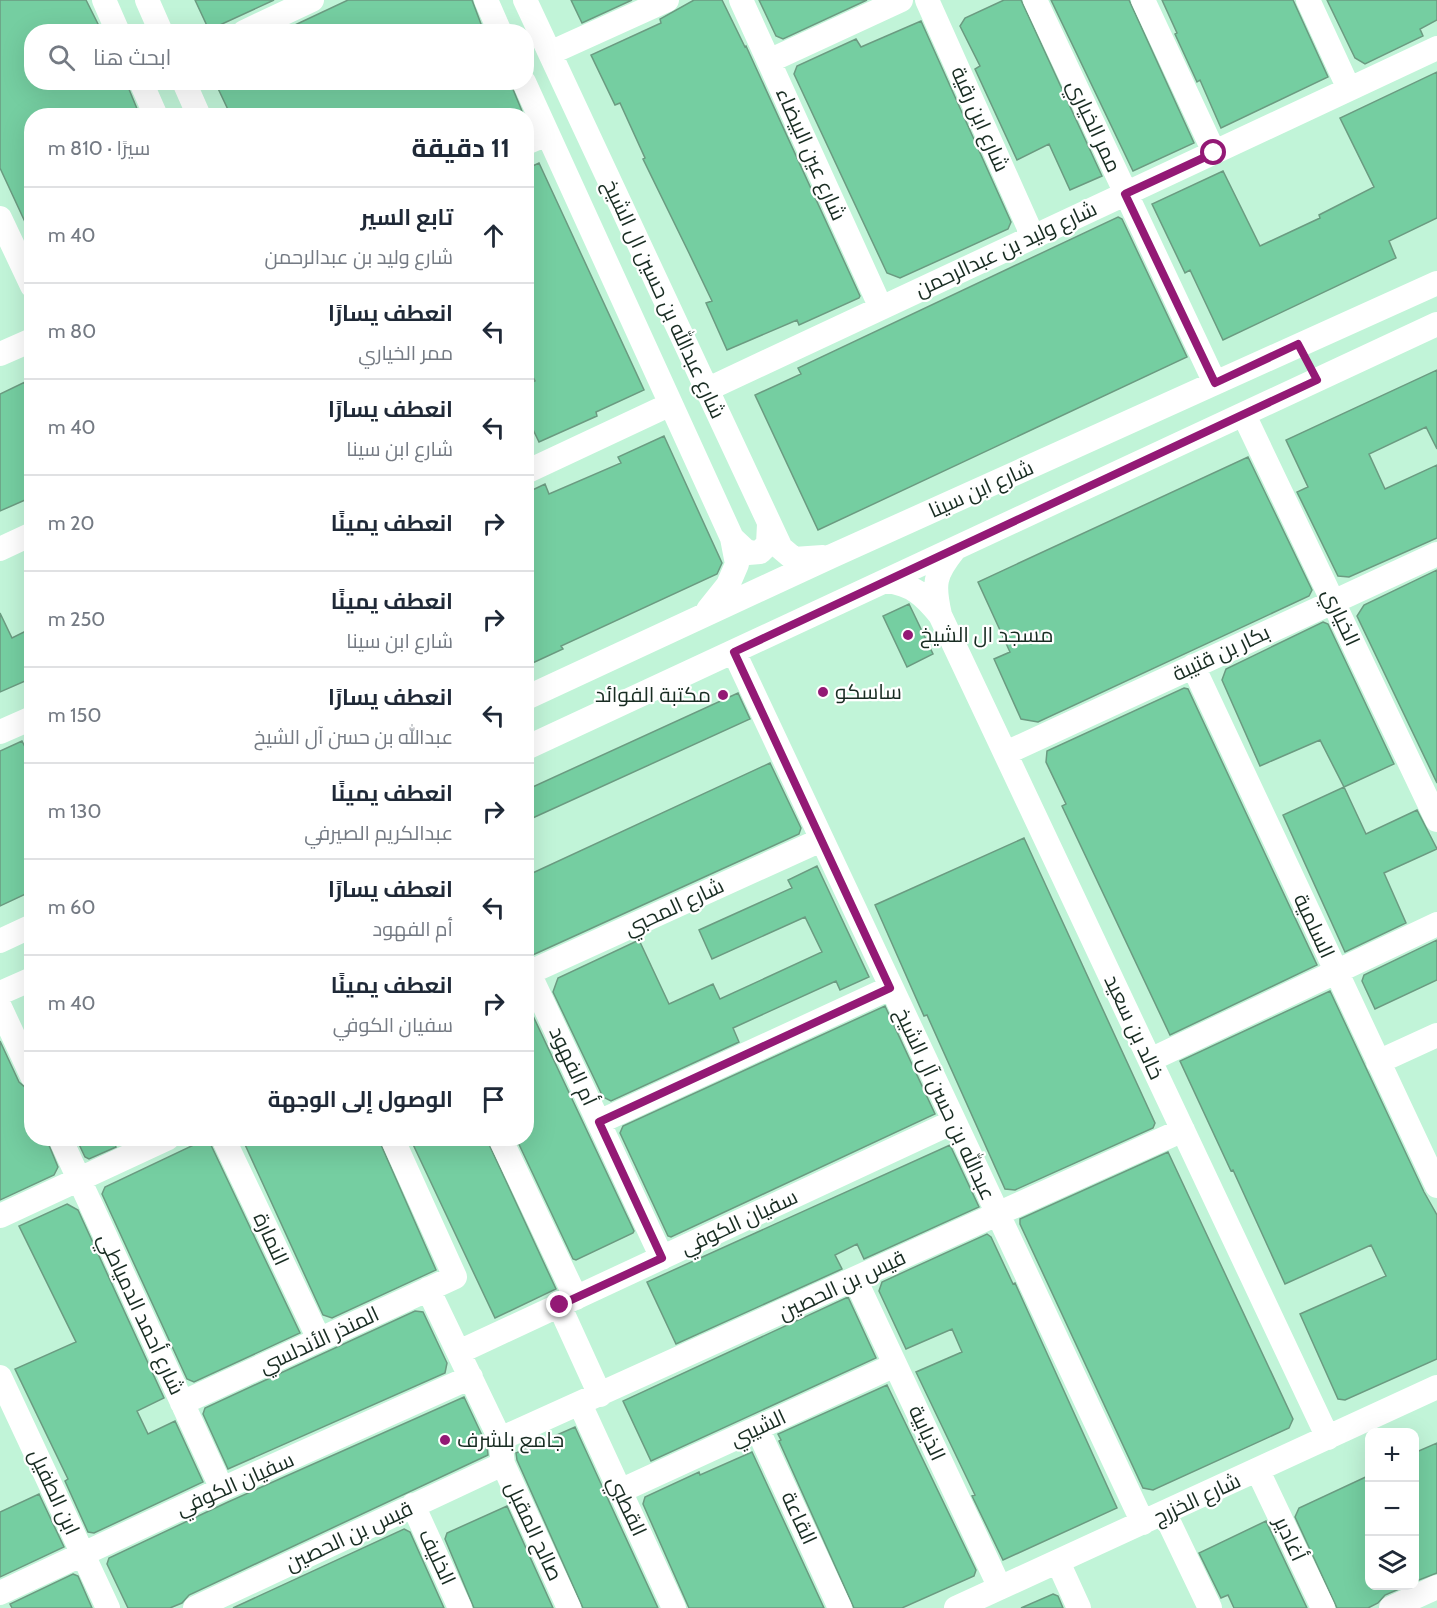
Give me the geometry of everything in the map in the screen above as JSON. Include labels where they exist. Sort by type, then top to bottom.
[{"type":"street","points":[[104,0],[114,24]]},
{"type":"street","points":[[147,0],[158,24]]},
{"type":"street","points":[[261,24],[312,0]]},
{"type":"street","points":[[486,0],[496,24]]},
{"type":"street","name":"شارع عبدالله بن حسين ال الشيخ","points":[[525,0],[781,548],[794,559],[832,556]]},
{"type":"street","points":[[550,54],[667,0]]},
{"type":"street","name":"شارع عين البيضاء","points":[[741,0],[881,308]]},
{"type":"street","points":[[769,61],[901,0]]},
{"type":"street","name":"شارع ابن رقية","points":[[927,0],[1033,237]]},
{"type":"street","name":"ممر الخياري","points":[[1035,0],[1215,383]]},
{"type":"street","points":[[1143,0],[1214,153]]},
{"type":"street","points":[[1308,0],[1349,89]]},
{"type":"street","name":"شارع وليد بن عبدالرحمن","points":[[706,390],[1437,48]]},
{"type":"street","points":[[145,90],[152,108]]},
{"type":"street","points":[[188,90],[195,108]]},
{"type":"street","name":"شارع عبدالله بن حسين ال الشيخ","points":[[526,90],[530,108]]},
{"type":"street","name":"شارع عبدالله بن حسين ال الشيخ","points":[[537,139],[671,404],[732,538],[737,564],[728,585],[704,615]]},
{"type":"street","points":[[0,218],[24,269]]},
{"type":"street","name":"شارع ابن سينا","points":[[534,695],[832,556],[1437,283]]},
{"type":"street","name":"شارع ابن سينا","points":[[534,744],[1437,324]]},
{"type":"street","points":[[0,354],[24,344]]},
{"type":"street","points":[[1298,344],[1317,380]]},
{"type":"street","points":[[534,463],[671,404]]},
{"type":"street","name":"الخياري","points":[[1244,415],[1437,820]]},
{"type":"street","points":[[732,538],[748,553],[760,552],[768,544],[769,524]]},
{"type":"street","points":[[0,549],[24,538]]},
{"type":"street","name":"خالد بن سعيد","points":[[940,615],[936,596],[936,580],[941,566],[954,550]]},
{"type":"street","name":"بكار بن قتيبة","points":[[1006,753],[1437,554]]},
{"type":"street","name":"خالد بن سعيد","points":[[887,581],[904,584],[916,590],[940,615],[1328,1438]]},
{"type":"street","name":"عبدالله بن حسن آل الشيخ","points":[[734,652],[1143,1523]]},
{"type":"street","name":"السلمية","points":[[1193,666],[1437,1186]]},
{"type":"street","points":[[0,732],[24,722]]},
{"type":"street","name":"شارع المحبي","points":[[534,971],[821,840]]},
{"type":"street","points":[[1150,1060],[1437,924]]},
{"type":"street","points":[[0,941],[24,930]]},
{"type":"street","points":[[0,993],[24,982]]},
{"type":"street","name":"أم الفهود","points":[[534,987],[662,1258]]},
{"type":"street","points":[[599,1122],[890,988]]},
{"type":"street","points":[[0,1007],[24,1059]]},
{"type":"street","points":[[1378,1062],[1437,1035]]},
{"type":"street","name":"سفيان الكوفي","points":[[459,1352],[954,1122]]},
{"type":"street","name":"قيس بن الحصين","points":[[500,1439],[1183,1130]]},
{"type":"street","name":"شارع أحمد الدمياطي","points":[[64,1146],[222,1489]]},
{"type":"street","points":[[0,1216],[151,1146]]},
{"type":"street","name":"النمارة","points":[[228,1146],[319,1339]]},
{"type":"street","name":"المنذر الأندلسي","points":[[183,1403],[455,1277],[396,1146]]},
{"type":"street","name":"القطبي","points":[[503,1146],[568,1302],[590,1399],[620,1491],[674,1608]]},
{"type":"street","name":"الذيابية","points":[[855,1279],[1000,1588]]},
{"type":"street","name":"صالح المقبل","points":[[428,1289],[500,1439],[503,1464],[569,1608]]},
{"type":"street","name":"الشيبي","points":[[620,1491],[895,1365]]},
{"type":"street","name":"ابن الطفيل","points":[[0,1377],[108,1608]]},
{"type":"street","name":"سفيان الكوفي","points":[[0,1593],[222,1489],[471,1377]]},
{"type":"street","name":"شارع الخزرج","points":[[956,1608],[1165,1514],[1437,1387]]},
{"type":"street","name":"القاعة","points":[[757,1428],[840,1608]]},
{"type":"street","name":"قيس بن الحصين","points":[[195,1608],[503,1464]]},
{"type":"street","name":"أغادير","points":[[1258,1471],[1323,1608]]},
{"type":"street","name":"الخليف","points":[[413,1505],[460,1608]]},
{"type":"street","points":[[1165,1514],[1210,1608]]},
{"type":"street","points":[[1058,1562],[1078,1608]]},
{"type":"street","points":[[1391,1608],[1437,1587]]},
{"type":"building","points":[[0,0],[86,0],[98,24],[24,24],[24,90],[129,90],[137,108],[24,108],[24,220],[0,168]]},
{"type":"building","points":[[195,0],[274,0],[222,24],[206,24]]},
{"type":"building","points":[[348,0],[472,0],[481,24],[297,24]]},
{"type":"building","points":[[571,0],[632,0],[582,23]]},
{"type":"building","points":[[694,0],[722,0],[746,46],[860,296],[799,325],[797,320],[727,350],[706,303],[712,301],[643,159],[645,158],[620,103],[615,105],[591,55],[661,23],[660,19]]},
{"type":"building","points":[[759,0],[867,0],[783,39],[776,36]]},
{"type":"building","points":[[1004,0],[1021,0],[1102,176],[1070,190],[1049,144],[1017,160],[975,69],[980,66],[960,26],[965,18]]},
{"type":"building","points":[[1051,0],[1129,0],[1194,143],[1133,171]]},
{"type":"building","points":[[1162,0],[1293,0],[1328,77],[1221,128],[1200,80],[1197,82]]},
{"type":"building","points":[[1327,0],[1437,0],[1437,20],[1420,29],[1423,36],[1365,64],[1355,58]]},
{"type":"building","points":[[921,21],[1011,222],[1008,229],[900,278],[887,273],[794,74],[797,66],[856,39],[861,47]]},
{"type":"building","points":[[1437,72],[1437,218],[1389,241],[1396,258],[1223,340],[1190,270],[1185,273],[1152,204],[1223,171],[1260,246],[1320,218],[1319,215],[1374,187],[1340,118]]},
{"type":"building","points":[[219,90],[513,90],[521,108],[227,108]]},
{"type":"building","points":[[539,163],[644,390],[596,412],[597,416],[539,442],[534,432],[534,165]]},
{"type":"building","points":[[1118,217],[1122,219],[1187,357],[818,530],[755,395],[801,374],[798,368]]},
{"type":"building","points":[[1437,370],[1437,449],[1426,427],[1369,454],[1385,489],[1437,465],[1437,538],[1349,577],[1338,576],[1297,492],[1308,487],[1286,440]]},
{"type":"building","points":[[24,382],[24,500],[0,511],[0,394]]},
{"type":"building","points":[[664,436],[722,563],[717,574],[561,646],[563,649],[534,662],[534,489],[545,484],[549,494],[621,463],[618,457]]},
{"type":"building","points":[[1248,457],[1312,590],[1309,596],[1038,722],[1021,719],[994,659],[1010,652],[978,582]]},
{"type":"building","points":[[1437,570],[1437,783],[1357,616],[1364,605]]},
{"type":"building","name":"مسجد ال الشيخ","points":[[909,604],[933,654],[907,667],[883,616]]},
{"type":"building","points":[[0,613],[12,638],[24,632],[24,682],[0,692]]},
{"type":"building","points":[[1323,622],[1328,624],[1394,764],[1344,787],[1320,740],[1260,766],[1222,680],[1226,669]]},
{"type":"building","points":[[1184,688],[1188,689],[1317,965],[1170,1035],[1062,806],[1066,804],[1046,762],[1047,751]]},
{"type":"building","points":[[738,693],[750,719],[534,817],[534,786]]},
{"type":"building","points":[[22,741],[24,745],[24,895],[0,906],[0,751]]},
{"type":"building","points":[[770,763],[801,828],[799,834],[534,954],[534,872]]},
{"type":"building","points":[[1344,787],[1366,834],[1417,810],[1437,849],[1384,873],[1406,923],[1345,952],[1283,815]]},
{"type":"building","points":[[1024,838],[1155,1123],[1153,1128],[1015,1190],[1005,1189],[875,905]]},
{"type":"building","points":[[817,866],[869,977],[840,990],[836,981],[733,1028],[739,1042],[611,1101],[603,1097],[553,992],[558,978],[639,940],[669,1004],[713,984],[720,999],[822,952],[805,917],[712,959],[699,930],[792,888],[788,880]]},
{"type":"building","points":[[1437,940],[1437,980],[1375,1009],[1362,981],[1364,975]]},
{"type":"building","points":[[1330,991],[1424,1192],[1437,1215],[1437,1359],[1345,1400],[1338,1399],[1300,1314],[1386,1276],[1371,1245],[1285,1284],[1180,1061]]},
{"type":"building","points":[[885,1006],[935,1114],[671,1237],[668,1236],[620,1133],[623,1126]]},
{"type":"building","points":[[534,1018],[634,1231],[576,1260],[573,1259],[520,1146],[534,1146]]},
{"type":"building","points":[[0,1041],[19,1082],[24,1086],[24,1146],[49,1146],[58,1167],[54,1175],[0,1200]]},
{"type":"building","points":[[950,1145],[979,1207],[864,1259],[857,1244],[835,1255],[842,1269],[676,1344],[647,1282]]},
{"type":"building","points":[[80,1146],[116,1147],[89,1159],[85,1157]]},
{"type":"building","points":[[191,1146],[211,1146],[300,1333],[194,1382],[187,1379],[102,1194],[105,1187]]},
{"type":"building","points":[[246,1146],[382,1146],[436,1270],[332,1318],[323,1315]]},
{"type":"building","points":[[414,1146],[490,1146],[556,1289],[495,1318]]},
{"type":"building","points":[[1168,1152],[1293,1419],[1289,1428],[1153,1490],[1143,1488],[1020,1224],[1020,1219]]},
{"type":"building","points":[[67,1204],[78,1210],[164,1398],[137,1411],[148,1434],[175,1421],[203,1482],[94,1533],[88,1532],[65,1481],[68,1479],[15,1369],[76,1342],[19,1226]]},
{"type":"building","points":[[987,1234],[991,1237],[1013,1284],[1015,1283],[1117,1508],[1003,1560],[972,1496],[975,1495],[916,1372],[962,1352],[952,1329],[906,1349],[879,1291],[882,1282]]},
{"type":"building","points":[[848,1297],[876,1358],[651,1461],[623,1401]]},
{"type":"building","points":[[415,1311],[423,1312],[447,1363],[445,1373],[228,1469],[203,1414],[205,1408]]},
{"type":"building","points":[[887,1385],[976,1570],[974,1576],[902,1608],[854,1608],[779,1441],[781,1440],[778,1434]]},
{"type":"building","points":[[464,1397],[487,1446],[488,1455],[189,1595],[182,1603],[170,1608],[128,1608],[107,1564],[109,1558],[228,1502]]},
{"type":"building","points":[[575,1427],[658,1608],[583,1608],[517,1460],[516,1453]]},
{"type":"building","points":[[1437,1443],[1437,1573],[1419,1580],[1419,1482],[1419,1451]]},
{"type":"building","points":[[752,1452],[824,1608],[689,1608],[643,1504],[645,1497],[699,1472],[700,1475]]},
{"type":"building","points":[[1365,1477],[1365,1590],[1397,1590],[1385,1595],[1378,1603],[1368,1608],[1337,1608],[1295,1517],[1299,1508]]},
{"type":"building","points":[[39,1494],[64,1547],[0,1577],[0,1512]]},
{"type":"building","points":[[507,1506],[553,1608],[474,1608],[445,1539],[447,1533]]},
{"type":"building","points":[[1266,1521],[1307,1608],[1234,1608],[1228,1595],[1221,1598],[1199,1553]]},
{"type":"building","points":[[404,1529],[410,1532],[444,1608],[233,1608]]},
{"type":"building","points":[[73,1574],[78,1576],[92,1608],[12,1608],[10,1604]]},
{"type":"building","points":[[1053,1594],[1058,1596],[1063,1608],[1021,1608]]},
{"type":"place","name":"مسجد ال الشيخ","points":[[908,635]]},
{"type":"place","name":"ساسكو","points":[[823,692]]},
{"type":"place","name":"مكتبة الفوائد","points":[[723,695]]},
{"type":"place","name":"جامع بلشرف","points":[[445,1440]]},
{"type":"route","points":[[560,1305],[662,1258],[599,1122],[890,988],[734,652],[1317,380],[1298,344],[1215,383],[1125,194],[1214,153]]}]
